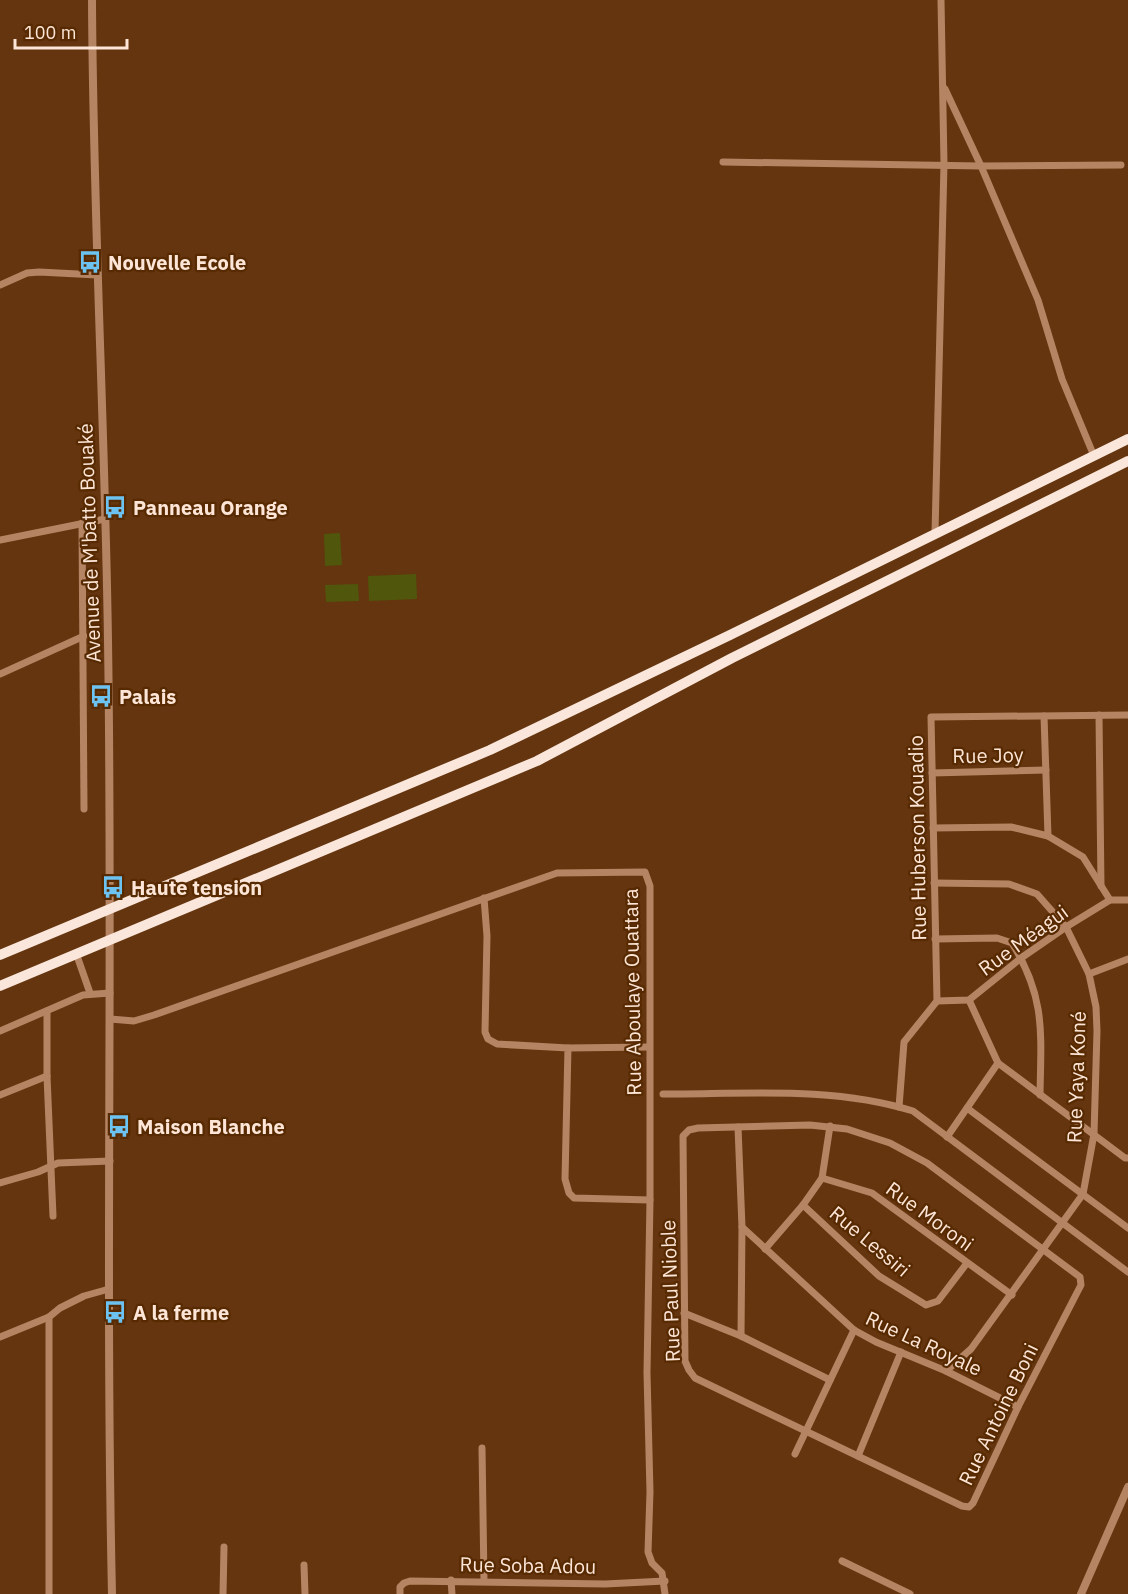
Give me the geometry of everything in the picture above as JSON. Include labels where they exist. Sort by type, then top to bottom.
[{"type":"highway","points":[[0,955],[490,750],[720,640],[1128,439]]},
{"type":"highway","points":[[0,986],[537,761],[751,648],[1128,461]]},
{"type":"street","name":"Avenue de M'batto Bouaké","points":[[92,0],[93,133],[108,640],[111,908],[109,1289],[112,1594]]},
{"type":"street","points":[[935,533],[944,164],[940,0]]},
{"type":"street","points":[[943,84],[981,165],[1038,300],[1062,379],[1094,456]]},
{"type":"street","points":[[723,162],[1121,165]]},
{"type":"street","points":[[0,285],[27,273],[97,275]]},
{"type":"street","points":[[0,540],[105,519]]},
{"type":"street","points":[[82,523],[84,809]]},
{"type":"street","points":[[0,674],[84,636]]},
{"type":"street","points":[[1099,715],[1101,886]]},
{"type":"street","name":"Rue Huberson Kouadio","points":[[937,1001],[931,717],[1128,715]]},
{"type":"street","points":[[1044,716],[1048,836]]},
{"type":"street","name":"Rue Joy","points":[[932,773],[1046,770]]},
{"type":"street","points":[[933,828],[1011,827],[1048,836],[1083,857],[1110,900],[1128,900]]},
{"type":"street","name":"Rue Aboulaye Ouattara","points":[[110,1019],[134,1020],[154,1015],[557,873],[645,872],[650,886],[650,1200],[647,1373],[650,1492],[648,1552],[652,1563],[663,1573],[665,1581]]},
{"type":"street","name":"Rue Yaya Koné","points":[[934,884],[1009,884],[1037,894],[1066,927],[1089,974],[1097,1019],[1094,1134],[1083,1194],[971,1349],[946,1371]]},
{"type":"street","points":[[484,898],[487,936],[485,1032],[488,1039],[496,1044],[568,1048],[649,1047]]},
{"type":"street","name":"Rue Méagui","points":[[937,1001],[969,1000],[1021,958],[1110,900]]},
{"type":"street","points":[[935,939],[998,938],[1012,943],[1035,991],[1040,1014],[1040,1095]]},
{"type":"street","points":[[76,953],[90,993]]},
{"type":"street","points":[[1089,974],[1128,958]]},
{"type":"street","points":[[0,1031],[83,995],[111,993]]},
{"type":"street","points":[[969,1000],[998,1063],[1128,1158]]},
{"type":"street","points":[[898,1107],[904,1042],[937,1001]]},
{"type":"street","points":[[47,1011],[46,1077],[53,1216]]},
{"type":"street","points":[[568,1048],[565,1179],[569,1193],[574,1198],[650,1200]]},
{"type":"street","points":[[947,1137],[998,1063]]},
{"type":"street","points":[[0,1095],[46,1077]]},
{"type":"street","points":[[663,1094],[829,1094],[887,1103],[913,1111],[1128,1272]]},
{"type":"street","points":[[968,1108],[1128,1228]]},
{"type":"street","points":[[765,1249],[803,1205],[822,1178],[830,1126]]},
{"type":"street","name":"Rue Antoine Boni","points":[[738,1127],[830,1126],[890,1143],[927,1163],[1080,1277],[1081,1285],[969,1507],[962,1506],[805,1431]]},
{"type":"street","points":[[738,1127],[742,1227],[741,1336]]},
{"type":"street","name":"Rue Paul Nioble","points":[[738,1127],[698,1128],[688,1130],[683,1136],[685,1361],[688,1370],[695,1378],[805,1431]]},
{"type":"street","points":[[0,1183],[58,1163],[110,1161]]},
{"type":"street","name":"Rue Moroni","points":[[822,1178],[872,1193],[1012,1295]]},
{"type":"street","name":"Rue Lessiri","points":[[803,1205],[879,1276],[926,1305],[938,1301],[968,1263]]},
{"type":"street","name":"Rue La Royale","points":[[742,1227],[854,1330],[946,1371],[1018,1407]]},
{"type":"street","points":[[0,1337],[49,1317],[60,1308],[84,1296],[109,1289]]},
{"type":"street","points":[[684,1312],[741,1336],[830,1380]]},
{"type":"street","points":[[49,1317],[49,1594]]},
{"type":"street","points":[[795,1454],[854,1330]]},
{"type":"street","points":[[858,1456],[901,1352]]},
{"type":"street","points":[[482,1448],[484,1581]]},
{"type":"street","points":[[1082,1594],[1124,1505],[1128,1487]]},
{"type":"street","points":[[223,1594],[224,1548]]},
{"type":"street","points":[[842,1561],[910,1594]]},
{"type":"street","points":[[304,1565],[305,1594]]},
{"type":"street","points":[[452,1580],[452,1594]]},
{"type":"street","name":"Rue Soba Adou","points":[[400,1594],[400,1587],[404,1582],[452,1580],[605,1584],[665,1581]]},
{"type":"street","points":[[665,1581],[665,1594]]},
{"type":"street","points":[[605,1584],[605,1594]]},
{"type":"green space","points":[[340,533],[342,565],[325,566],[324,534]]},
{"type":"green space","points":[[416,574],[417,599],[369,601],[368,576]]},
{"type":"green space","points":[[358,584],[359,601],[326,602],[325,585]]},
{"type":"place","name":"Nouvelle Ecole","points":[[90,262]]},
{"type":"place","name":"Panneau Orange","points":[[115,507]]},
{"type":"place","name":"Palais","points":[[101,696]]},
{"type":"place","name":"Haute tension","points":[[113,887]]},
{"type":"place","name":"Maison Blanche","points":[[119,1126]]},
{"type":"place","name":"A la ferme","points":[[115,1312]]}]
